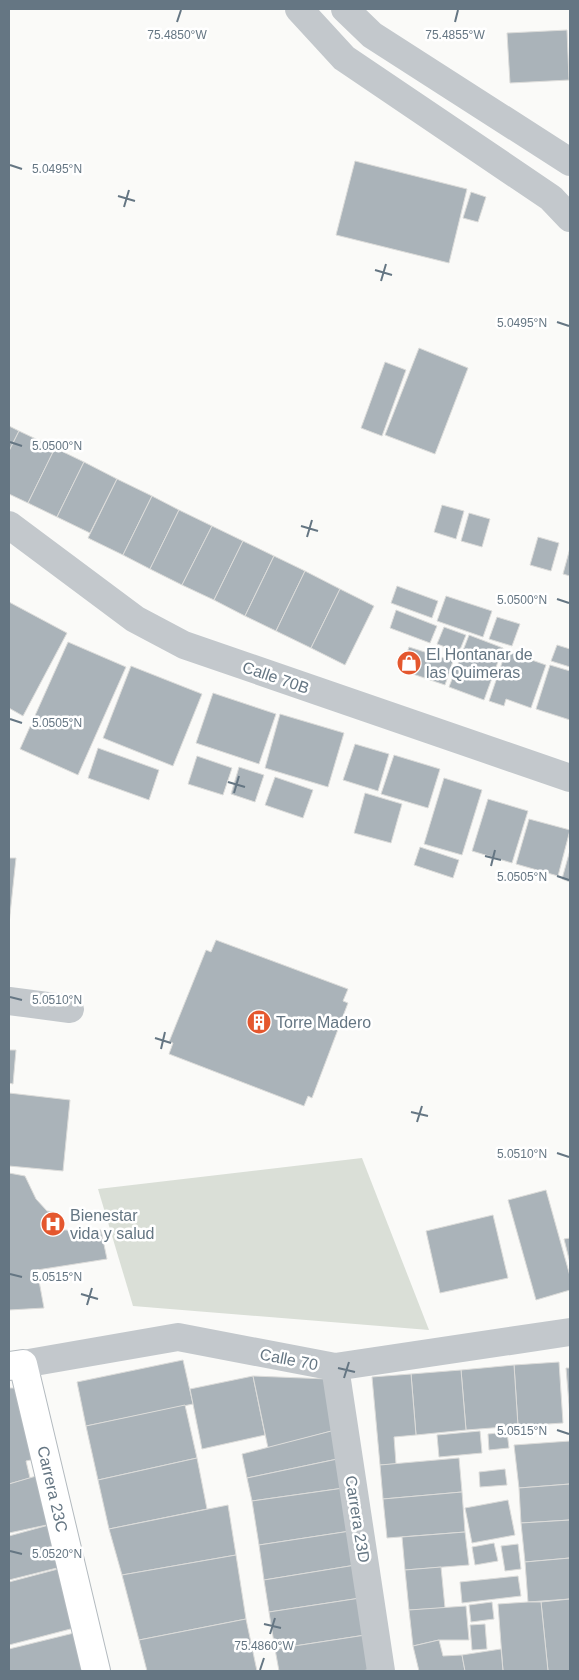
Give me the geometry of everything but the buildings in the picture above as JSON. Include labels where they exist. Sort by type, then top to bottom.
[{"type":"street","points":[[299,9],[344,58],[551,198],[570,218]]},
{"type":"street","points":[[345,9],[372,35],[570,162]]},
{"type":"street","name":"Calle 70B","points":[[9,524],[135,620],[184,645],[570,778]]},
{"type":"street","points":[[9,1001],[70,1009]]},
{"type":"street","name":"Calle 70","points":[[16,1365],[178,1337],[335,1367],[570,1332]]},
{"type":"street","name":"Carrera 23C","points":[[16,1365],[96,1671]]},
{"type":"street","name":"Carrera 23D","points":[[335,1367],[381,1671]]},
{"type":"shaded area","points":[[362,1158],[429,1330],[133,1306],[98,1189]]},
{"type":"place","name":"El Hontanar de las Quimeras","points":[[409,663]]},
{"type":"place","name":"Torre Madero","points":[[259,1022]]},
{"type":"place","name":"Bienestar vida y salud","points":[[53,1224]]}]
